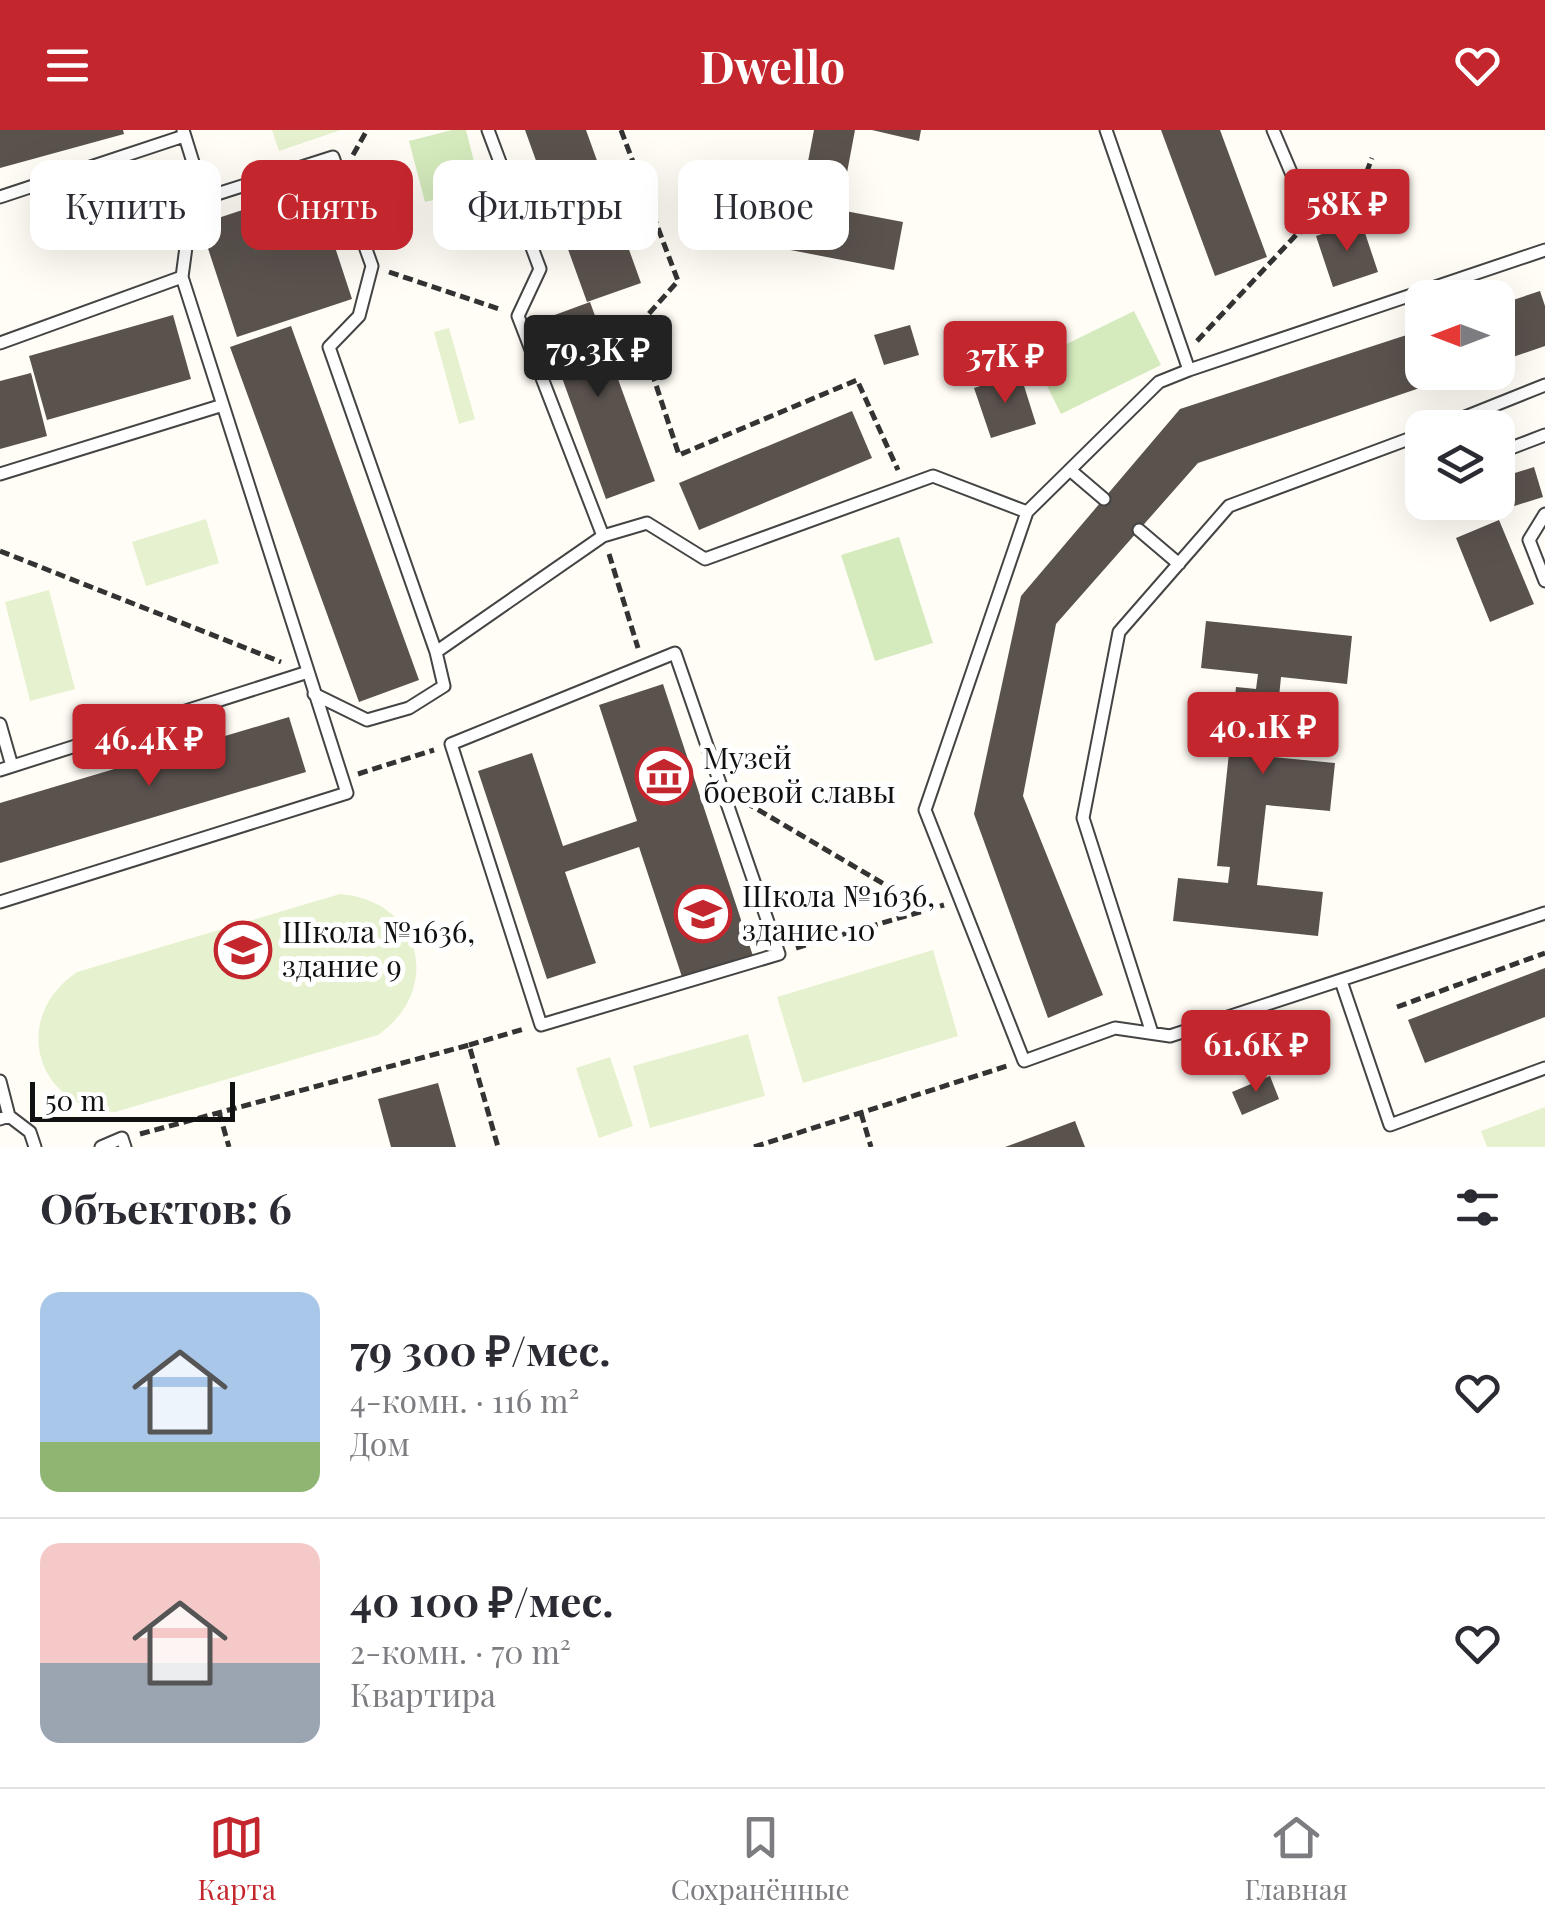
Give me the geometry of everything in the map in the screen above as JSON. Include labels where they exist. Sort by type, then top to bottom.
[{"type":"lane","points":[[488,130],[540,269],[518,316],[603,536]]},
{"type":"lane","points":[[1106,130],[1189,370]]},
{"type":"lane","points":[[1274,130],[1296,184],[1355,204]]},
{"type":"lane","points":[[0,197],[184,133],[192,160]]},
{"type":"lane","points":[[221,193],[333,157],[372,266],[359,316],[329,348],[436,652],[444,686],[409,708],[366,720],[314,694]]},
{"type":"lane","points":[[0,902],[347,793],[182,277],[186,250]]},
{"type":"lane","points":[[1545,250],[1159,382],[1027,512],[925,810],[1024,1061],[1115,1028],[1170,1036],[1545,913]]},
{"type":"lane","points":[[0,343],[182,277]]},
{"type":"lane","points":[[1486,410],[1545,385]]},
{"type":"lane","points":[[0,474],[222,404]]},
{"type":"lane","points":[[1515,446],[1545,435]]},
{"type":"lane","points":[[1152,1033],[1084,818],[1119,632],[1229,506],[1405,440]]},
{"type":"lane","points":[[1070,470],[1104,499]]},
{"type":"lane","points":[[436,652],[603,536],[647,523],[705,558],[934,476],[1027,512]]},
{"type":"lane","points":[[1545,514],[1530,540],[1545,581]]},
{"type":"lane","points":[[1139,530],[1179,564]]},
{"type":"lane","points":[[676,653],[779,954],[540,1024],[451,744],[643,665],[676,653]]},
{"type":"lane","points":[[0,724],[6,768],[308,672]]},
{"type":"lane","points":[[1341,981],[1390,1124],[1545,1068]]},
{"type":"lane","points":[[0,1080],[4,1117],[30,1132],[35,1147]]},
{"type":"lane","points":[[101,1147],[124,1143]]},
{"type":"path","points":[[621,130],[678,282],[637,327],[679,455],[857,380],[905,486]]},
{"type":"path","points":[[1184,354],[1297,234],[1355,204],[1372,158]]},
{"type":"path","points":[[372,266],[518,316]]},
{"type":"path","points":[[603,536],[643,665]]},
{"type":"path","points":[[0,550],[308,672]]},
{"type":"path","points":[[342,779],[451,744]]},
{"type":"path","points":[[724,789],[928,910]]},
{"type":"path","points":[[779,954],[961,900]]},
{"type":"path","points":[[1397,1007],[1545,953]]},
{"type":"path","points":[[124,1143],[218,1112],[540,1024]]},
{"type":"path","points":[[469,1044],[498,1147]]},
{"type":"path","points":[[754,1147],[1024,1061]]},
{"type":"path","points":[[218,1112],[229,1147]]},
{"type":"path","points":[[861,1113],[871,1147]]},
{"type":"green space","points":[[272,130],[341,130],[279,151]]},
{"type":"green space","points":[[466,130],[474,160],[433,160],[433,200],[425,202],[409,141]]},
{"type":"green space","points":[[1134,311],[1161,365],[1061,414],[1034,360]]},
{"type":"green space","points":[[449,328],[475,419],[459,424],[434,332]]},
{"type":"green space","points":[[206,519],[219,563],[146,586],[132,542]]},
{"type":"green space","points":[[899,537],[933,643],[875,661],[841,555]]},
{"type":"green space","points":[[49,590],[75,689],[30,701],[5,602]]},
{"type":"green space","points":[[340,894],[368,900],[389,912],[405,929],[414,950],[416,972],[411,994],[399,1016],[378,1035],[115,1112],[88,1107],[66,1095],[50,1078],[41,1057],[38,1035],[43,1012],[56,991],[77,972]]},
{"type":"green space","points":[[933,950],[958,1036],[803,1083],[777,997]]},
{"type":"green space","points":[[748,1034],[765,1096],[650,1128],[633,1066]]},
{"type":"green space","points":[[610,1057],[633,1126],[599,1138],[576,1068]]},
{"type":"green space","points":[[1545,1107],[1545,1147],[1487,1147],[1481,1131]]},
{"type":"building","points":[[0,130],[123,130],[124,134],[0,168]]},
{"type":"building","points":[[525,130],[586,130],[597,160],[536,160]]},
{"type":"building","points":[[814,130],[855,130],[849,162],[808,160]]},
{"type":"building","points":[[872,130],[921,130],[919,141]]},
{"type":"building","points":[[1161,130],[1220,130],[1267,257],[1215,276]]},
{"type":"building","points":[[241,210],[241,250],[336,250],[352,299],[237,337],[209,250],[221,250],[221,217]]},
{"type":"building","points":[[849,212],[903,222],[894,270],[790,250],[849,250]]},
{"type":"building","points":[[1361,221],[1378,272],[1333,287],[1316,236]]},
{"type":"building","points":[[568,250],[629,250],[641,283],[587,302]]},
{"type":"building","points":[[1540,291],[1545,306],[1545,346],[1515,356],[1515,299]]},
{"type":"building","points":[[590,302],[655,481],[606,499],[541,320]]},
{"type":"building","points":[[173,315],[191,379],[47,420],[29,356]]},
{"type":"building","points":[[910,325],[919,355],[884,365],[874,335]]},
{"type":"building","points":[[291,326],[419,680],[359,702],[230,347]]},
{"type":"building","points":[[1405,336],[1405,390],[1414,390],[1198,463],[1056,624],[1023,796],[1103,995],[1048,1018],[974,814],[1021,596],[1180,409]]},
{"type":"building","points":[[31,373],[47,436],[0,449],[0,381]]},
{"type":"building","points":[[1020,373],[1036,424],[991,438],[974,388]]},
{"type":"building","points":[[852,411],[872,458],[699,530],[679,483]]},
{"type":"building","points":[[1534,467],[1543,497],[1515,506],[1515,473]]},
{"type":"building","points":[[1499,520],[1534,604],[1490,622],[1456,538]]},
{"type":"building","points":[[1206,621],[1352,636],[1347,684],[1281,677],[1273,757],[1335,763],[1330,811],[1266,805],[1257,885],[1323,892],[1318,936],[1173,921],[1178,878],[1228,883],[1230,867],[1217,866],[1236,687],[1256,689],[1258,674],[1201,668]]},
{"type":"building","points":[[663,684],[753,956],[683,980],[639,847],[565,872],[596,963],[547,979],[478,771],[532,753],[563,846],[637,821],[599,705]]},
{"type":"building","points":[[289,717],[306,772],[0,863],[0,803]]},
{"type":"building","points":[[1545,968],[1545,1017],[1425,1063],[1408,1020]]},
{"type":"building","points":[[1270,1076],[1279,1099],[1242,1115],[1232,1092]]},
{"type":"building","points":[[438,1083],[456,1147],[391,1147],[378,1099]]},
{"type":"building","points":[[1075,1121],[1085,1147],[1005,1147]]},
{"type":"place","name":"Музей боевой славы","points":[[664,776]]},
{"type":"place","name":"Школа №1636, здание 10","points":[[703,914]]},
{"type":"place","name":"Школа №1636, здание 9","points":[[243,950]]}]
